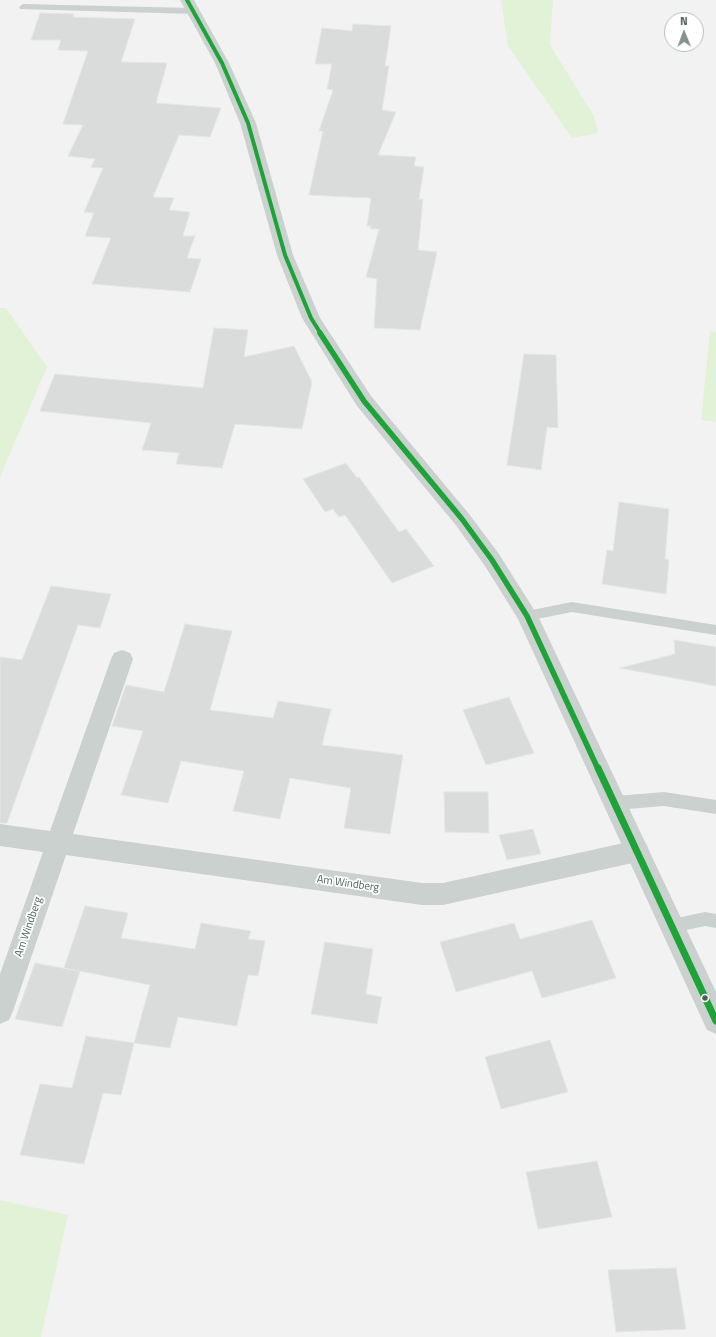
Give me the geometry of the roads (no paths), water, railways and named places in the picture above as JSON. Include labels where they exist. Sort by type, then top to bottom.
[{"type":"street","points":[[190,5],[222,63],[248,123],[285,255],[311,318],[364,401],[462,519],[492,560],[527,616],[616,803],[716,1021]]},
{"type":"street","name":"Am Windberg","points":[[0,1011],[122,659]]},
{"type":"street","name":"Am Windberg","points":[[0,835],[422,894],[443,894],[637,851]]},
{"type":"lane","points":[[23,7],[190,5]]},
{"type":"lane","points":[[527,616],[572,607],[716,630]]},
{"type":"lane","points":[[616,803],[664,799],[716,807]]},
{"type":"lane","points":[[672,926],[705,919],[716,921]]}]
